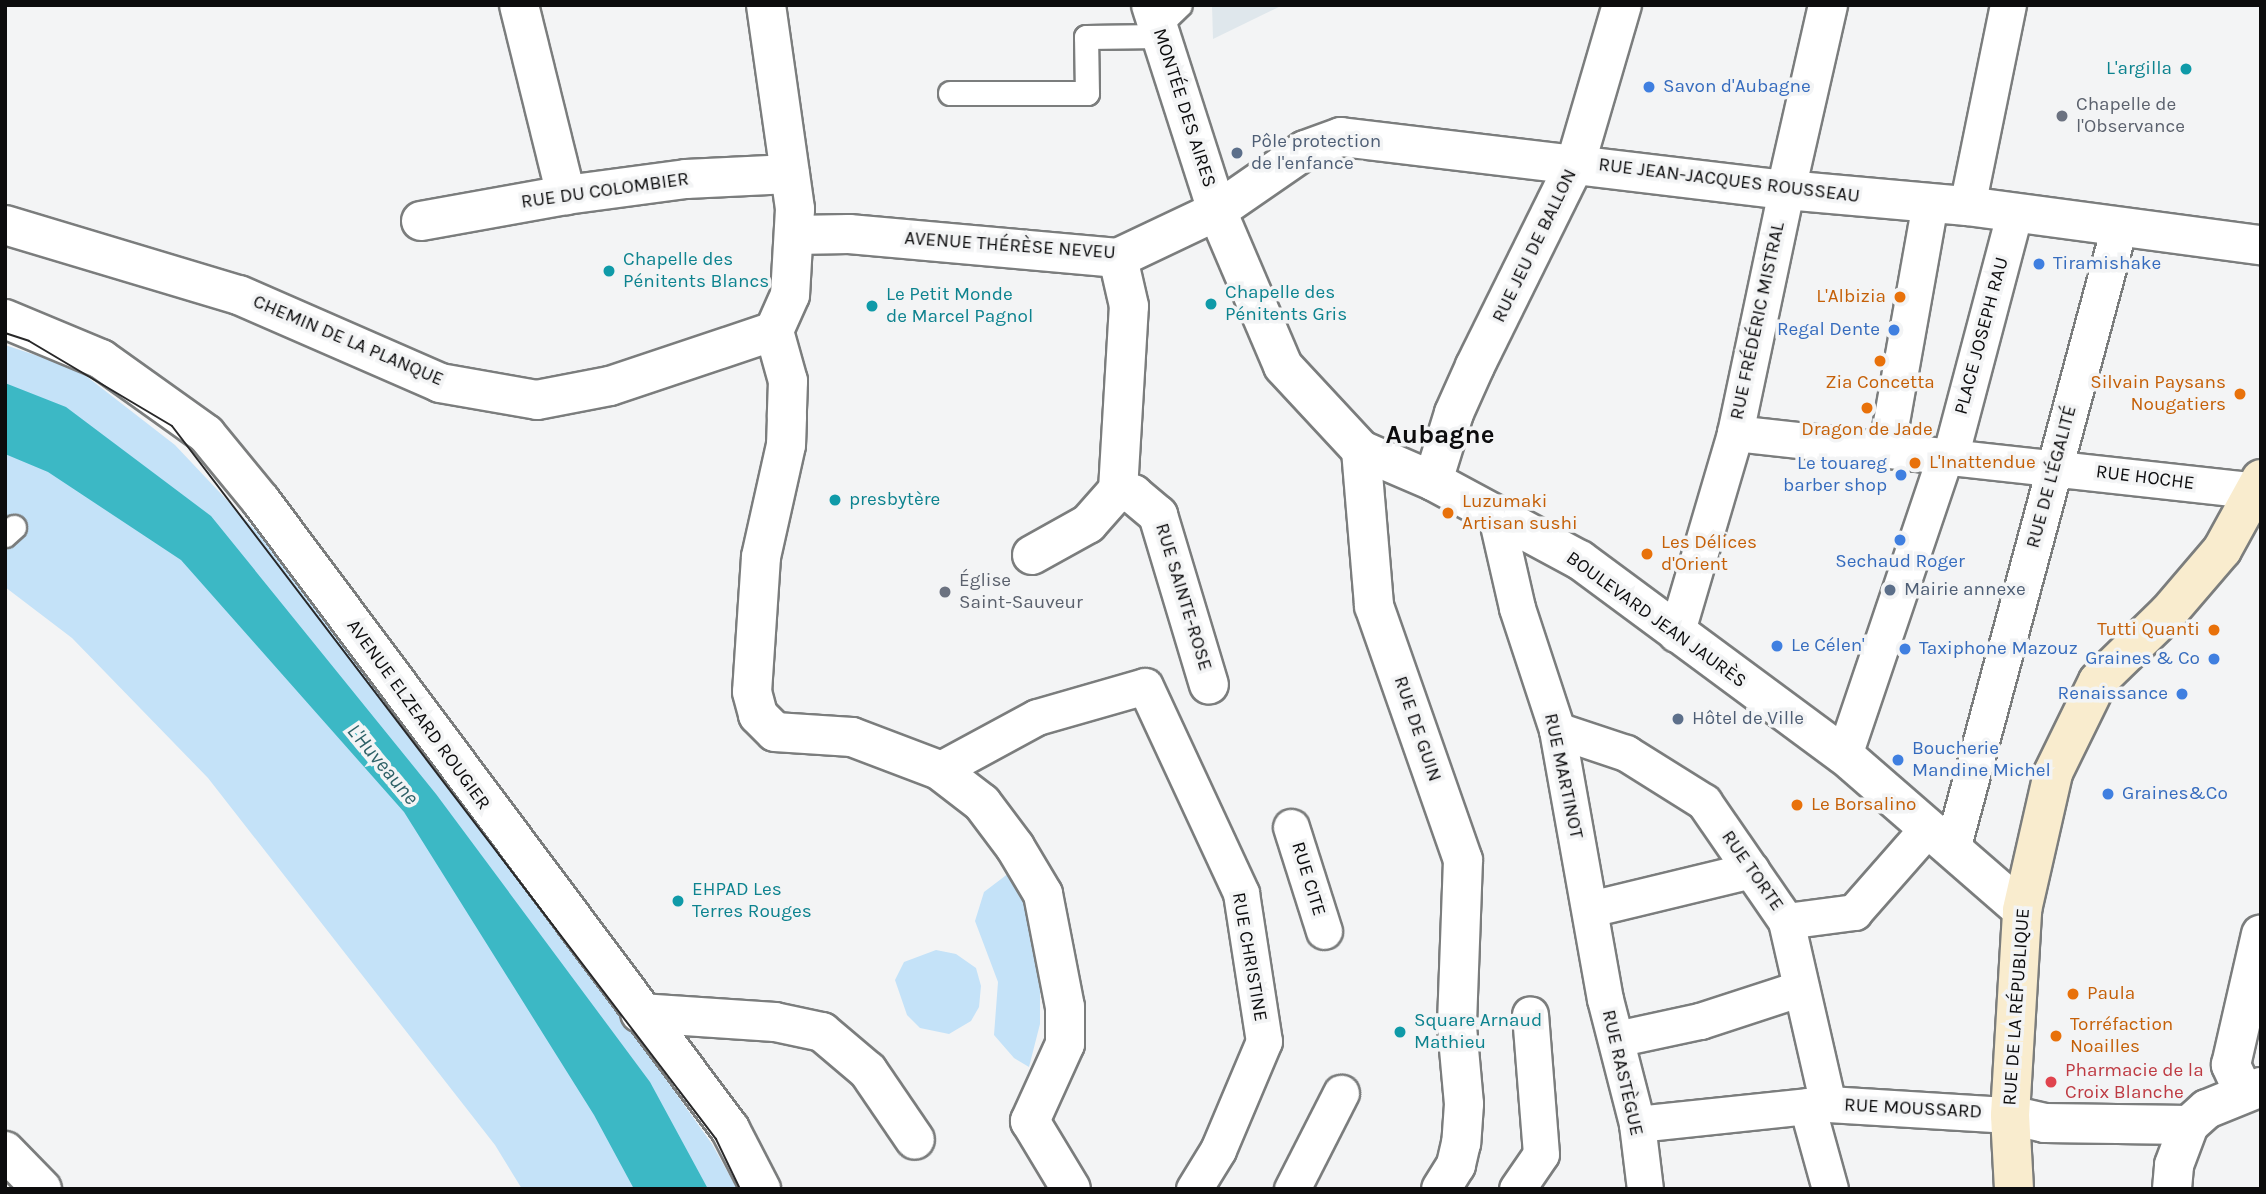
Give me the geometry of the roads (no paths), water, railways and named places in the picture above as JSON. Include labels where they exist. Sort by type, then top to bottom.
[{"type":"main road","name":"RUE DE LA RÉPUBLIQUE","points":[[2014,1189],[2010,1115],[2022,910],[2053,773],[2098,681],[2168,613],[2222,550],[2258,485]]},
{"type":"street","points":[[519,5],[566,195]]},
{"type":"street","points":[[766,5],[790,174],[794,235],[790,295],[774,331],[788,382],[786,445],[761,557],[752,692],[758,715],[775,732],[852,737],[939,771],[982,803],[1016,847],[1042,894],[1065,1007],[1065,1044],[1030,1121],[1071,1189]]},
{"type":"street","name":"RUE JEU DE BALLON","points":[[1433,481],[1465,390],[1576,162],[1622,5]]},
{"type":"street","name":"RUE FRÉDÉRIC MISTRAL","points":[[1676,634],[1735,433],[1828,5]]},
{"type":"street","points":[[1886,450],[1948,205],[2008,5]]},
{"type":"street","name":"MONTÉE DES AIRES","points":[[1162,18],[1217,211],[1283,366],[1361,450]]},
{"type":"street","name":"RUE JEAN-JACQUES ROUSSEAU","points":[[1217,211],[1305,150],[1341,136],[1576,162],[1786,190],[1948,205],[2261,246]]},
{"type":"street","name":"RUE DU COLOMBIER","points":[[421,221],[566,195],[686,180],[790,174]]},
{"type":"street","name":"AVENUE THÉRÈSE NEVEU","points":[[794,235],[849,234],[1118,258],[1217,211]]},
{"type":"street","name":"PLACE JOSEPH RAU","points":[[1844,755],[1947,456],[2014,214]]},
{"type":"street","name":"CHEMIN DE LA PLANQUE","points":[[5,225],[239,295],[440,383],[537,400],[610,386],[774,331]]},
{"type":"street","name":"RUE DE L'ÉGALITÉ","points":[[1939,839],[2055,468],[2119,227]]},
{"type":"street","points":[[1032,555],[1088,524],[1118,490],[1129,306],[1118,258]]},
{"type":"street","name":"AVENUE ELZEARD ROUGIER","points":[[5,318],[101,359],[206,434],[261,500],[640,1013],[730,1129],[761,1189]]},
{"type":"street","name":"RUE HOCHE","points":[[1735,433],[2055,468],[2258,485]]},
{"type":"street","name":"BOULEVARD JEAN JAURÈS","points":[[1361,450],[1433,481],[1580,560],[1676,634],[1844,755],[2022,910]]},
{"type":"street","name":"RUE DE GUIN","points":[[1361,450],[1374,606],[1463,860],[1458,1009],[1461,1143],[1456,1165],[1441,1189]]},
{"type":"street","name":"RUE SAINTE-ROSE","points":[[1118,490],[1133,494],[1158,515],[1209,685]]},
{"type":"street","name":"RUE MARTINOT","points":[[1496,516],[1517,608],[1557,730],[1605,999]]},
{"type":"street","name":"RUE CHRISTINE","points":[[939,771],[1037,717],[1145,686],[1241,892],[1264,1041],[1218,1150],[1194,1189]]},
{"type":"street","name":"RUE TORTE","points":[[1557,730],[1626,753],[1704,802],[1786,921],[1801,988],[1830,1189]]},
{"type":"street","name":"RUE CITE","points":[[1291,827],[1324,932]]},
{"type":"street","points":[[1786,921],[1854,912],[1939,839]]},
{"type":"street","points":[[1590,909],[1751,870]]},
{"type":"street","points":[[2173,1177],[2189,1125],[2207,1109],[2252,1089],[2231,1065],[2261,933]]},
{"type":"street","points":[[1616,1040],[1700,1021],[1801,988]]},
{"type":"street","name":"RUE RASTÈGUE","points":[[1605,999],[1637,1124],[1641,1187]]},
{"type":"street","points":[[640,1013],[775,1022],[822,1032],[868,1071],[915,1140]]},
{"type":"street","points":[[1517,1189],[1541,1154],[1530,1014]]},
{"type":"street","points":[[1292,1189],[1341,1093]]},
{"type":"street","name":"RUE MOUSSARD","points":[[1637,1124],[1818,1105],[2010,1115],[2045,1123],[2189,1125]]},
{"type":"street","points":[[5,1152],[42,1189]]},
{"type":"lane","points":[[950,93],[1087,93],[1086,37],[1162,18]]},
{"type":"water","name":"L'Huveaune","points":[[5,383],[66,407],[211,516],[436,794],[650,1082],[708,1189],[634,1189],[594,1115],[404,812],[181,560],[48,472],[5,454]]},
{"type":"tram line","points":[[5,333],[29,341],[172,426],[716,1139],[740,1189]]},
{"type":"place","name":"L'argilla","points":[[2186,69]]},
{"type":"place","name":"Savon d'Aubagne","points":[[1649,87]]},
{"type":"place","name":"Chapelle de l'Observance","points":[[2062,116]]},
{"type":"place","name":"Pôle protection de l'enfance","points":[[1237,153]]},
{"type":"place","name":"Tiramishake","points":[[2039,264]]},
{"type":"place","name":"Chapelle des Pénitents Blancs","points":[[609,271]]},
{"type":"place","name":"L'Albizia","points":[[1900,297]]},
{"type":"place","name":"Chapelle des Pénitents Gris","points":[[1211,304]]},
{"type":"place","name":"Le Petit Monde de Marcel Pagnol","points":[[872,306]]},
{"type":"place","name":"Regal Dente","points":[[1894,330]]},
{"type":"place","name":"Zia Concetta","points":[[1880,361]]},
{"type":"place","name":"Silvain Paysans Nougatiers","points":[[2240,394]]},
{"type":"place","name":"Dragon de Jade","points":[[1867,408]]},
{"type":"place","name":"L'Inattendue","points":[[1915,463]]},
{"type":"place","name":"Le touareg barber shop","points":[[1901,475]]},
{"type":"place","name":"presbytère","points":[[835,500]]},
{"type":"place","name":"Luzumaki Artisan sushi","points":[[1448,513]]},
{"type":"place","name":"Sechaud Roger","points":[[1900,540]]},
{"type":"place","name":"Les Délices d'Orient","points":[[1647,554]]},
{"type":"place","name":"Mairie annexe","points":[[1890,590]]},
{"type":"place","name":"Église Saint-Sauveur","points":[[945,592]]},
{"type":"place","name":"Tutti Quanti","points":[[2214,630]]},
{"type":"place","name":"Le Célen'","points":[[1777,646]]},
{"type":"place","name":"Taxiphone Mazouz","points":[[1905,649]]},
{"type":"place","name":"Graines & Co","points":[[2214,659]]},
{"type":"place","name":"Renaissance","points":[[2182,694]]},
{"type":"place","name":"Hôtel de Ville","points":[[1678,719]]},
{"type":"place","name":"Boucherie Mandine Michel","points":[[1898,760]]},
{"type":"place","name":"Graines&Co","points":[[2108,794]]},
{"type":"place","name":"Le Borsalino","points":[[1797,805]]},
{"type":"place","name":"EHPAD Les Terres Rouges","points":[[678,901]]},
{"type":"place","name":"Paula","points":[[2073,994]]},
{"type":"place","name":"Square Arnaud Mathieu","points":[[1400,1032]]},
{"type":"place","name":"Torréfaction Noailles","points":[[2056,1036]]},
{"type":"place","name":"Pharmacie de la Croix Blanche","points":[[2051,1082]]},
{"type":"district","name":"Aubagne","points":[[1440,435]]}]
